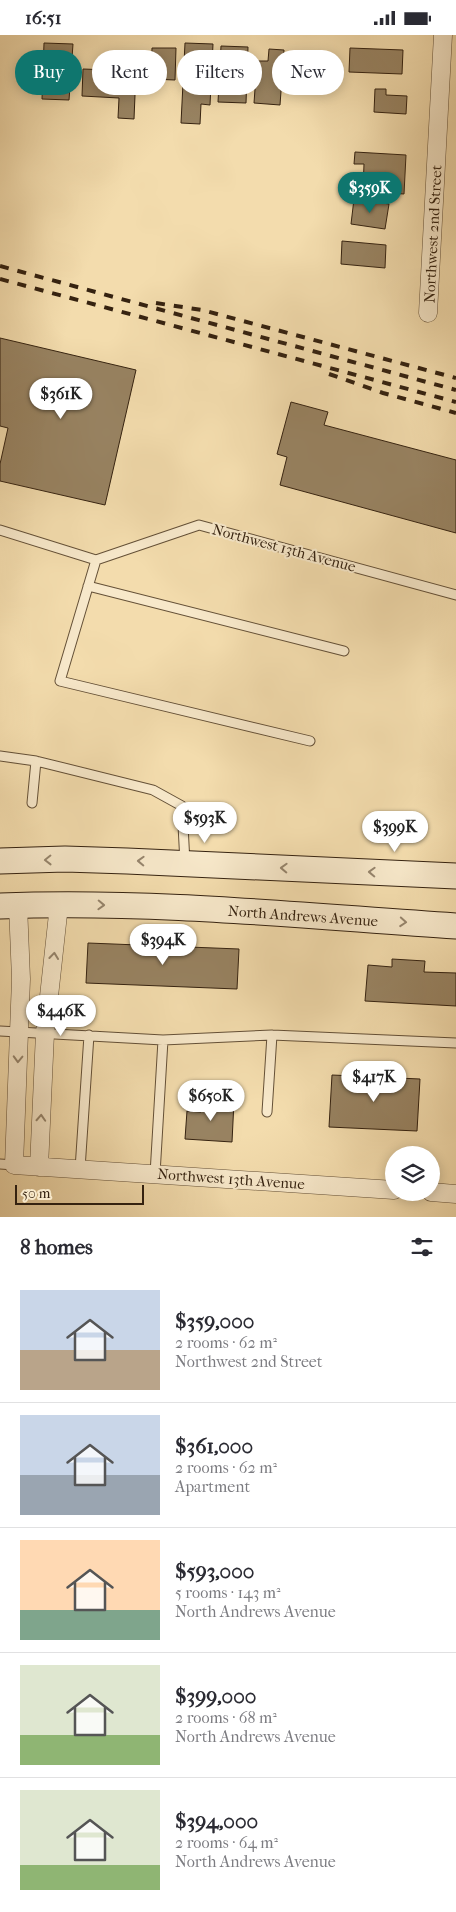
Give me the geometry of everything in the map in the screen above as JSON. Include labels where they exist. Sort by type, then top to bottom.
[{"type":"main road","points":[[0,861],[66,859],[456,876]]},
{"type":"main road","name":"North Andrews Avenue","points":[[9,906],[59,905],[176,908],[456,926]]},
{"type":"street","name":"Northwest 2nd Street","points":[[428,313],[443,35]]},
{"type":"street","points":[[38,1167],[45,1033],[59,905]]},
{"type":"street","name":"Northwest 13th Avenue","points":[[9,906],[21,979],[20,1033],[7,1165],[385,1189]]},
{"type":"street","points":[[440,1193],[456,1194]]},
{"type":"lane","name":"Northwest 13th Avenue","points":[[96,560],[199,525],[456,595]]},
{"type":"lane","points":[[0,530],[96,560],[60,681],[310,741]]},
{"type":"lane","points":[[88,586],[344,651]]},
{"type":"lane","points":[[0,756],[36,761],[153,790],[182,806],[185,863]]},
{"type":"lane","points":[[32,803],[36,761]]},
{"type":"lane","points":[[0,1031],[163,1040],[272,1035],[456,1043]]},
{"type":"lane","points":[[80,1169],[89,1035]]},
{"type":"lane","points":[[267,1112],[272,1035]]},
{"type":"lane","points":[[155,1174],[163,1040]]},
{"type":"building","points":[[44,43],[73,44],[73,50],[44,50]]},
{"type":"building","points":[[185,43],[213,44],[213,50],[185,50]]},
{"type":"building","points":[[221,46],[248,47],[248,50],[221,50]]},
{"type":"building","points":[[152,48],[176,48],[175,80],[167,80],[167,50],[152,50]]},
{"type":"building","points":[[350,48],[403,50],[402,74],[349,72]]},
{"type":"building","points":[[269,49],[284,50],[272,50],[272,95],[281,95],[280,105],[254,103],[255,95],[262,95],[262,61],[268,61]]},
{"type":"building","points":[[83,69],[92,69],[92,95],[135,95],[134,119],[118,118],[119,98],[82,96]]},
{"type":"building","points":[[375,89],[386,89],[386,95],[407,96],[406,114],[374,112]]},
{"type":"building","points":[[42,95],[69,95],[69,100],[42,99]]},
{"type":"building","points":[[182,95],[210,95],[210,105],[201,104],[200,124],[181,123]]},
{"type":"building","points":[[218,95],[246,95],[246,103],[218,102]]},
{"type":"building","points":[[355,152],[406,155],[404,194],[363,191],[364,164],[354,164]]},
{"type":"building","points":[[354,199],[389,204],[385,229],[351,224]]},
{"type":"building","points":[[342,241],[386,245],[385,268],[341,264]]},
{"type":"building","points":[[0,338],[136,370],[105,505],[0,481],[0,464],[8,428],[0,426]]},
{"type":"building","points":[[291,402],[328,412],[324,425],[456,460],[456,533],[280,485],[287,457],[277,454]]},
{"type":"building","points":[[88,943],[239,949],[237,989],[86,983]]},
{"type":"building","points":[[392,959],[425,961],[424,972],[456,973],[456,1006],[365,1001],[368,965],[392,967]]},
{"type":"building","points":[[332,1075],[420,1079],[417,1131],[329,1127]]},
{"type":"building","points":[[202,1099],[234,1101],[232,1142],[185,1139],[187,1111],[201,1112]]},
{"type":"railway","points":[[0,266],[456,390]]},
{"type":"railway","points":[[0,279],[456,402]]},
{"type":"railway","points":[[156,303],[202,310],[456,378]]},
{"type":"railway","points":[[329,374],[383,393],[456,413]]}]
